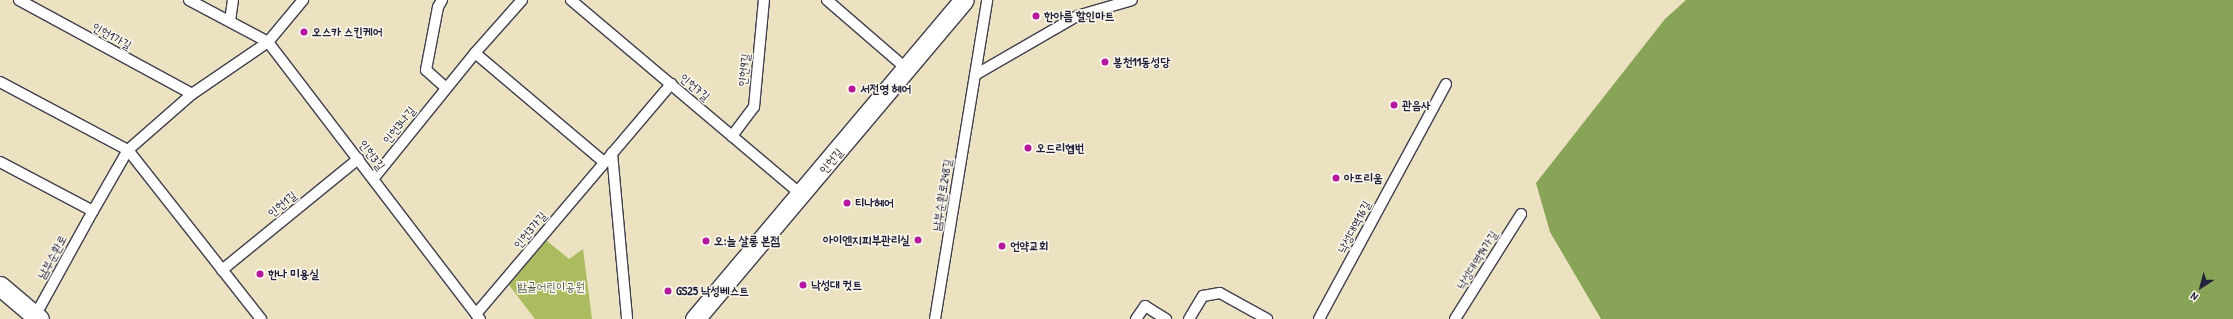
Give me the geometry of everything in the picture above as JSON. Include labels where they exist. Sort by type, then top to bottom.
[{"type":"street","name":"인헌길","points":[[695,319],[908,70],[964,0]]},
{"type":"street","points":[[0,286],[37,318]]},
{"type":"lane","name":"인헌1가길","points":[[19,0],[192,94]]},
{"type":"lane","name":"인헌3길","points":[[189,0],[268,42],[478,316]]},
{"type":"lane","points":[[230,21],[233,0]]},
{"type":"lane","points":[[0,162],[92,211],[128,150],[192,94],[268,42],[303,0]]},
{"type":"lane","points":[[442,0],[438,7],[426,70],[446,88]]},
{"type":"lane","name":"인헌3나길","points":[[373,179],[475,53],[522,0]]},
{"type":"lane","name":"인헌7길","points":[[572,0],[802,195]]},
{"type":"lane","name":"인헌9길","points":[[732,136],[754,107],[764,0]]},
{"type":"lane","points":[[827,0],[908,70]]},
{"type":"lane","name":"남부순환로248길","points":[[935,319],[987,0]]},
{"type":"lane","points":[[975,75],[1077,16],[1132,0]]},
{"type":"lane","points":[[475,53],[604,162]]},
{"type":"lane","points":[[0,82],[128,150],[261,319]]},
{"type":"lane","name":"인헌3가길","points":[[478,316],[604,162],[671,84]]},
{"type":"lane","name":"낙성대역16길","points":[[1319,319],[1446,84]]},
{"type":"lane","points":[[612,153],[627,319]]},
{"type":"lane","name":"인헌1길","points":[[222,270],[358,159]]},
{"type":"lane","name":"남부순환로","points":[[37,318],[92,211]]},
{"type":"lane","name":"낙성대역14가길","points":[[1455,319],[1521,214]]},
{"type":"lane","points":[[1189,319],[1203,296],[1220,294],[1266,319]]},
{"type":"lane","points":[[1136,319],[1145,306],[1166,319]]},
{"type":"green space","points":[[1686,0],[2233,0],[2233,319],[1601,319],[1550,232],[1536,183],[1665,19]]},
{"type":"green space","name":"밤골어린이공원","points":[[546,240],[569,259],[583,249],[592,319],[535,319],[509,285]]},
{"type":"place","name":"한아름 할인마트","points":[[1036,16]]},
{"type":"place","name":"오스카 스킨케어","points":[[304,32]]},
{"type":"place","name":"봉천11동성당","points":[[1105,62]]},
{"type":"place","name":"서전영 헤어","points":[[852,89]]},
{"type":"place","name":"관음사","points":[[1394,105]]},
{"type":"place","name":"오드리헵번","points":[[1028,148]]},
{"type":"place","name":"아뜨리움","points":[[1336,178]]},
{"type":"place","name":"티나헤어","points":[[847,203]]},
{"type":"place","name":"아이엔지피부관리실","points":[[918,240]]},
{"type":"place","name":"오:늘 살롱 본점","points":[[706,241]]},
{"type":"place","name":"언약교회","points":[[1002,246]]},
{"type":"place","name":"한나 미용실","points":[[260,274]]},
{"type":"place","name":"낙성대 컷트","points":[[803,285]]},
{"type":"place","name":"GS25 낙성베스트","points":[[668,291]]}]
